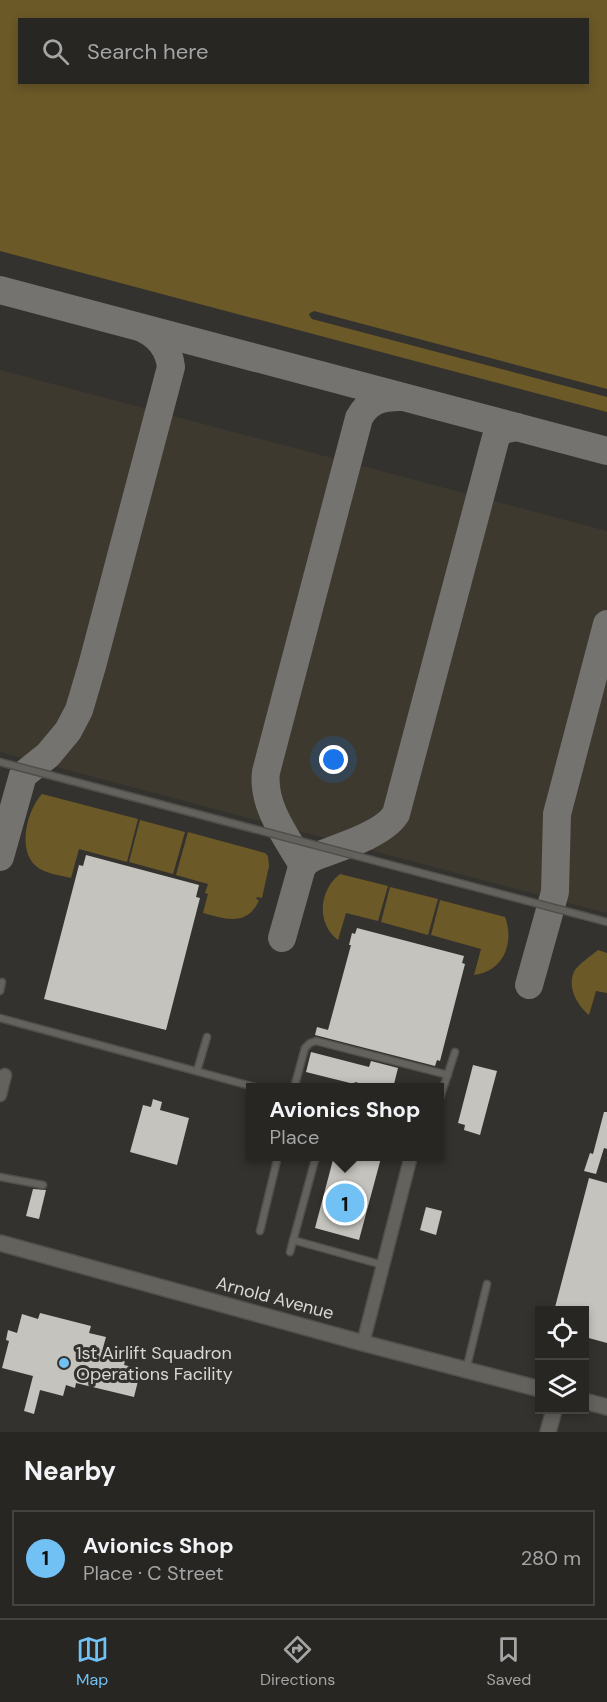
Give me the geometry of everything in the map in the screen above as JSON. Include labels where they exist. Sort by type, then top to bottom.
[{"type":"street","points":[[0,1095],[6,1075]]},
{"type":"street","points":[[363,1343],[410,1161]]},
{"type":"street","name":"Arnold Avenue","points":[[0,1243],[465,1371],[535,1388]]},
{"type":"street","points":[[589,1402],[607,1407]]},
{"type":"street","points":[[548,1432],[553,1414]]},
{"type":"lane","points":[[0,762],[607,922]]},
{"type":"lane","points":[[0,991],[2,982]]},
{"type":"lane","points":[[0,1018],[246,1085]]},
{"type":"lane","points":[[197,1071],[207,1037]]},
{"type":"lane","points":[[295,1083],[305,1048],[309,1043],[316,1041],[448,1075]]},
{"type":"lane","points":[[444,1086],[455,1052]]},
{"type":"lane","points":[[260,1231],[277,1161]]},
{"type":"lane","points":[[290,1252],[315,1161]]},
{"type":"lane","points":[[0,1177],[44,1185]]},
{"type":"lane","points":[[293,1240],[383,1265]]},
{"type":"lane","points":[[465,1371],[487,1284]]},
{"type":"shaded area","points":[[0,0],[607,0],[607,389],[314,311],[309,315],[312,319],[607,397],[607,412],[0,251]]},
{"type":"shaded area","points":[[0,370],[607,531],[607,913],[0,752]]},
{"type":"shaded area","points":[[42,794],[138,819],[127,862],[79,849],[71,878],[48,873],[36,866],[27,850],[26,830],[32,810]]},
{"type":"shaded area","points":[[140,820],[185,832],[173,874],[129,862]]},
{"type":"shaded area","points":[[188,832],[265,853],[268,856],[269,866],[262,898],[257,897],[256,899],[259,900],[249,914],[242,918],[227,919],[203,913],[208,884],[176,875]]},
{"type":"shaded area","points":[[340,874],[388,886],[378,921],[346,913],[338,940],[326,925],[323,907],[328,889]]},
{"type":"shaded area","points":[[390,887],[438,899],[428,935],[381,922]]},
{"type":"shaded area","points":[[440,900],[505,917],[508,927],[507,946],[504,955],[492,968],[474,975],[481,949],[431,935]]},
{"type":"shaded area","points":[[598,950],[607,953],[607,993],[596,991],[589,1015],[574,995],[572,982],[577,967]]},
{"type":"building","points":[[86,855],[199,885],[196,897],[200,898],[166,1030],[44,999],[79,865],[83,866]]},
{"type":"building","points":[[357,928],[464,956],[462,963],[465,964],[440,1061],[437,1060],[435,1066],[315,1035],[317,1027],[328,1030],[351,945],[349,945],[352,933],[355,934]]},
{"type":"building","points":[[311,1052],[369,1067],[371,1061],[398,1068],[394,1083],[350,1083],[306,1072]]},
{"type":"building","points":[[473,1065],[497,1071],[480,1135],[464,1130],[465,1125],[458,1123]]},
{"type":"building","points":[[153,1099],[162,1102],[160,1110],[189,1118],[177,1165],[130,1152],[143,1105],[151,1107]]},
{"type":"building","points":[[604,1112],[607,1112],[607,1149],[604,1148],[596,1174],[584,1171],[590,1153],[593,1154]]},
{"type":"building","points":[[333,1161],[380,1161],[359,1240],[315,1228]]},
{"type":"building","points":[[589,1178],[607,1183],[607,1343],[589,1338],[589,1306],[555,1306]]},
{"type":"building","points":[[33,1189],[46,1190],[39,1219],[26,1216]]},
{"type":"building","points":[[426,1207],[442,1211],[436,1235],[420,1230]]},
{"type":"building","name":"1st Airlift Squadron Operations Facility","points":[[40,1313],[91,1326],[89,1333],[106,1337],[101,1355],[125,1361],[124,1365],[141,1369],[134,1397],[76,1383],[75,1388],[66,1385],[63,1396],[40,1390],[34,1414],[24,1411],[33,1376],[2,1368],[9,1341],[6,1340],[8,1330],[17,1333],[22,1314],[38,1319]]},
{"type":"taxiway","points":[[0,290],[607,451]]},
{"type":"taxiway","points":[[0,857],[23,775],[48,755],[68,731],[79,710],[92,666],[171,367],[163,345],[144,329]]},
{"type":"taxiway","points":[[302,867],[271,808],[266,772],[359,418],[376,401],[400,397]]},
{"type":"taxiway","points":[[282,938],[302,867],[307,861],[370,834],[390,822],[396,814],[496,437],[502,430],[517,427]]},
{"type":"taxiway","points":[[529,985],[555,892],[557,814],[607,624]]},
{"type":"place","name":"Avionics Shop","points":[[345,1203]]},
{"type":"place","name":"1st Airlift Squadron Operations Facility","points":[[64,1363]]}]
